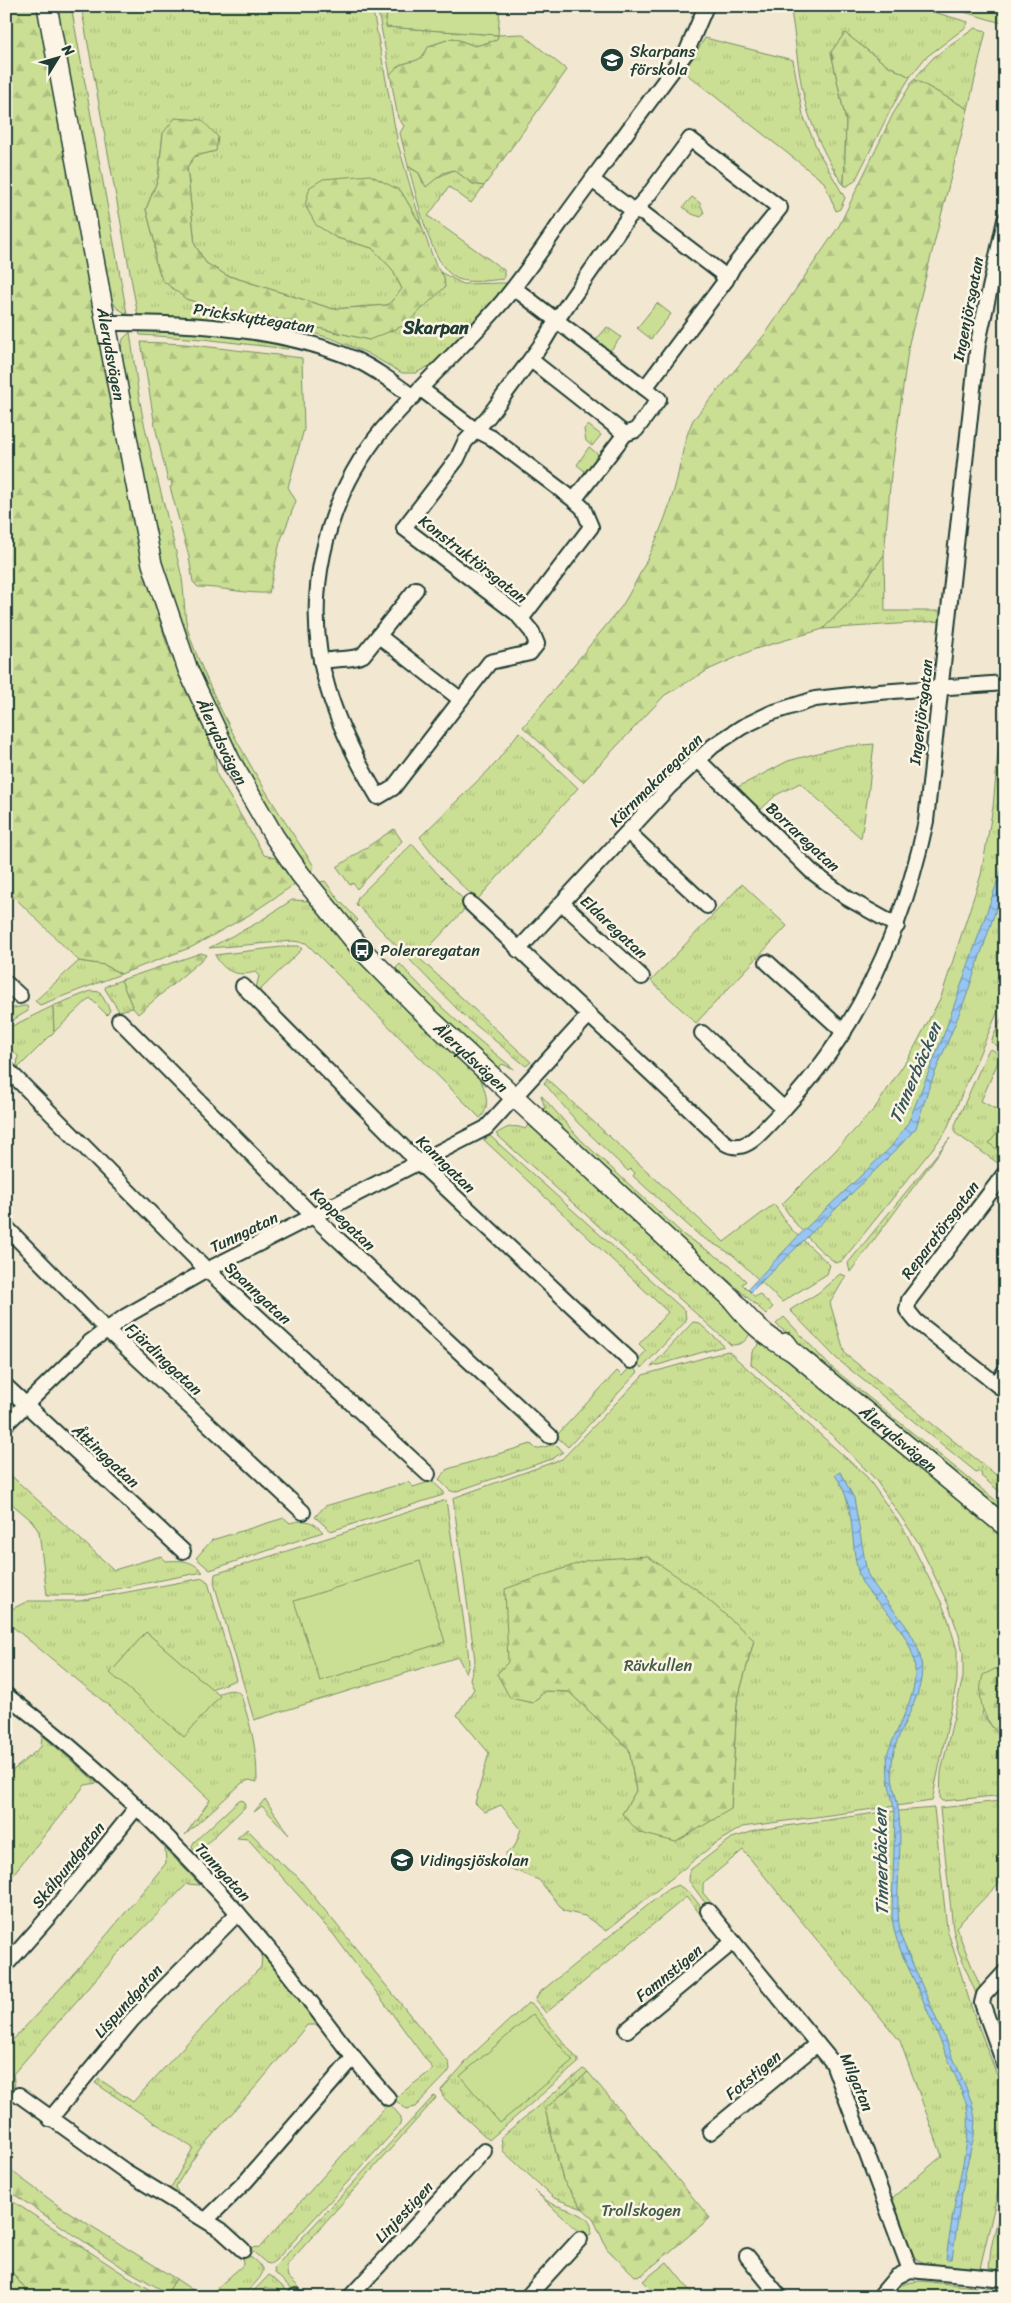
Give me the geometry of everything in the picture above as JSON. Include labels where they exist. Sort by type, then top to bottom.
[{"type":"main road","name":"Ålerydsvägen","points":[[47,6],[105,323],[152,564],[188,670],[230,760],[274,836],[312,890],[340,924],[420,1010],[731,1298],[754,1326],[772,1341],[792,1351],[1005,1526]]},
{"type":"street","name":"Konstruktörsgatan","points":[[645,388],[726,280],[733,267],[780,208],[690,139],[647,197],[634,211],[556,321],[531,360],[488,417],[474,429],[457,459],[404,528],[516,613],[532,632],[537,644],[530,653],[490,662],[393,788],[378,797],[345,735],[328,689],[321,662],[317,624],[317,598],[321,565],[332,519],[346,486],[367,450],[514,288],[686,51],[706,6]]},
{"type":"street","points":[[592,180],[634,211],[644,214],[720,272],[726,280]]},
{"type":"street","name":"Ingenjörsgatan","points":[[588,1016],[725,1143],[733,1148],[741,1147],[748,1143],[784,1109],[820,1068],[869,991],[897,926],[916,869],[926,821],[978,343],[1005,220]]},
{"type":"street","points":[[514,288],[659,399],[636,430],[625,434],[574,500]]},
{"type":"street","name":"Prickskyttegatan","points":[[105,323],[173,324],[295,339],[322,346],[354,359],[417,393]]},
{"type":"street","points":[[531,360],[625,434]]},
{"type":"street","name":"Konstruktörsgatan","points":[[417,393],[474,429],[492,438],[583,508],[591,527],[521,619]]},
{"type":"street","points":[[321,662],[359,657],[379,636],[416,589]]},
{"type":"street","points":[[379,636],[460,699]]},
{"type":"street","name":"Kärnmakaregatan","points":[[518,950],[697,759],[727,735],[771,713],[800,703],[835,696],[1005,683]]},
{"type":"street","name":"Borraregatan","points":[[697,759],[811,872],[847,898],[897,926]]},
{"type":"street","points":[[628,832],[707,906]]},
{"type":"street","name":"Eldaregatan","points":[[562,903],[642,977]]},
{"type":"street","points":[[470,904],[588,1016],[514,1098]]},
{"type":"street","points":[[767,962],[844,1032]]},
{"type":"street","points":[[6,983],[20,996]]},
{"type":"street","name":"Kanngatan","points":[[243,986],[419,1163],[631,1361]]},
{"type":"street","name":"Kappegatan","points":[[119,1020],[314,1217],[550,1436]]},
{"type":"street","points":[[702,1033],[784,1109]]},
{"type":"street","name":"Spanngatan","points":[[6,1068],[207,1270],[428,1474]]},
{"type":"street","name":"Tunngatan","points":[[6,1424],[106,1328],[207,1270],[486,1128],[514,1098]]},
{"type":"street","name":"Reparatörsgatan","points":[[1000,1387],[916,1321],[907,1310],[909,1300],[1005,1173]]},
{"type":"street","name":"Fjärdinggatan","points":[[6,1226],[106,1328],[303,1512]]},
{"type":"street","points":[[1000,1387],[1005,1371]]},
{"type":"street","name":"Åttinggatan","points":[[6,1386],[182,1551]]},
{"type":"street","name":"Tunngatan","points":[[8,1700],[136,1808],[238,1913],[297,1982],[388,2098]]},
{"type":"street","name":"Skålpundgatan","points":[[6,1965],[52,1913],[136,1808]]},
{"type":"street","name":"Milgatan","points":[[708,1911],[833,2063],[910,2270]]},
{"type":"street","name":"Lispundgatan","points":[[50,2119],[132,2020],[238,1913]]},
{"type":"street","name":"Famnstigen","points":[[627,2030],[733,1942]]},
{"type":"street","points":[[1005,1972],[984,1995],[982,2003],[1005,2066]]},
{"type":"street","name":"Fotstigen","points":[[710,2132],[817,2044]]},
{"type":"street","points":[[206,2220],[246,2181],[354,2057]]},
{"type":"street","points":[[19,2096],[125,2171],[221,2230],[243,2250]]},
{"type":"street","name":"Linjestigen","points":[[350,2297],[484,2151]]},
{"type":"street","points":[[527,2297],[580,2239]]},
{"type":"street","points":[[746,2256],[780,2297]]},
{"type":"street","points":[[879,2297],[896,2278],[910,2270],[1005,2279]]},
{"type":"green space","points":[[6,6],[38,9],[147,577],[167,645],[214,750],[217,775],[264,855],[279,859],[295,884],[249,915],[192,947],[121,974],[105,965],[79,961],[6,889]]},
{"type":"green space","points":[[56,6],[71,6],[127,314],[117,308],[111,299]]},
{"type":"green space","points":[[81,6],[372,6],[398,144],[422,227],[401,191],[306,205],[317,225],[337,238],[372,248],[392,269],[402,289],[388,305],[333,309],[226,275],[206,263],[195,245],[187,167],[195,156],[216,151],[163,133],[158,179],[146,209],[155,243],[155,260],[186,299],[216,308],[289,321],[369,340],[444,277],[440,272],[463,284],[506,283],[507,287],[430,370],[427,367],[416,373],[402,373],[367,353],[333,339],[294,327],[291,331],[138,316]]},
{"type":"green space","points":[[377,6],[387,6],[386,27],[498,35],[497,40],[475,46],[453,38],[429,46],[421,58],[401,65],[390,74]]},
{"type":"green space","points":[[387,6],[500,6],[498,35],[386,27]]},
{"type":"green space","points":[[790,6],[913,6],[968,22],[966,27],[925,58],[910,77],[885,64],[845,33],[831,52],[846,122],[844,186],[820,144],[807,110]]},
{"type":"green space","points":[[963,6],[1005,6],[1005,24],[961,11]]},
{"type":"green space","points":[[975,28],[986,31],[968,109],[914,79],[934,57]]},
{"type":"green space","points":[[845,33],[885,64],[910,77],[892,107],[855,181],[847,186],[844,186],[846,122],[831,52]]},
{"type":"green space","points":[[522,34],[567,70],[484,186],[473,184],[454,170],[443,173],[426,187],[419,173],[408,166],[400,133],[404,126],[398,118],[390,74],[401,65],[421,58],[429,46],[453,38],[475,46],[497,40],[498,35]]},
{"type":"green space","points":[[705,38],[793,60],[803,115],[818,151],[845,198],[840,209],[836,211],[824,182],[684,72]]},
{"type":"green space","points":[[914,79],[968,109],[909,343],[891,475],[884,555],[853,598],[823,629],[755,649],[710,669],[665,695],[583,782],[523,727],[622,606],[645,565],[670,504],[686,437],[693,420],[766,333],[839,226],[893,114]]},
{"type":"green space","points":[[175,118],[202,120],[218,137],[216,151],[195,156],[187,167],[195,245],[206,263],[226,275],[333,309],[388,305],[402,289],[392,269],[372,248],[337,238],[316,225],[305,205],[310,187],[323,179],[370,175],[401,191],[422,227],[436,266],[444,277],[445,287],[405,325],[369,340],[289,321],[216,308],[186,299],[162,280],[155,260],[155,243],[146,209],[158,179],[163,133]]},
{"type":"green space","points":[[408,166],[419,173],[423,183],[454,170],[473,184],[484,186],[471,203],[449,187],[428,216],[504,270],[504,279],[469,281],[458,279],[448,272],[432,246]]},
{"type":"green space","points":[[692,197],[700,203],[704,213],[701,217],[692,214],[683,207]]},
{"type":"green space","points":[[657,303],[671,314],[651,339],[637,328]]},
{"type":"green space","points":[[607,327],[621,337],[610,351],[596,340]]},
{"type":"green space","points":[[139,329],[242,337],[289,345],[288,349],[203,339],[140,335]]},
{"type":"green space","points":[[130,332],[142,413],[180,569],[190,637],[229,727],[278,811],[314,866],[310,873],[264,800],[223,725],[189,647],[175,606],[149,513],[120,354],[123,339]]},
{"type":"green space","points":[[141,342],[185,344],[302,358],[304,429],[288,487],[296,501],[280,542],[269,593],[198,587],[193,582],[189,557],[170,487],[172,486],[171,480],[168,481],[155,426]]},
{"type":"green space","points":[[588,425],[601,435],[592,446],[586,441],[584,429]]},
{"type":"green space","points":[[589,447],[600,456],[587,473],[577,465]]},
{"type":"green space","points":[[884,555],[885,611],[941,611],[941,621],[823,629],[853,598]]},
{"type":"green space","points":[[1004,690],[1005,995],[945,1133],[842,1261],[836,1263],[806,1236],[782,1204],[875,1108],[912,1052],[941,997],[981,875],[993,807]]},
{"type":"green space","points":[[519,732],[578,788],[477,900],[443,867],[420,837],[495,764]]},
{"type":"green space","points":[[874,744],[861,838],[800,783],[776,795],[757,813],[734,789],[788,761],[840,747]]},
{"type":"green space","points":[[394,829],[402,841],[357,889],[353,883],[350,885],[337,867]]},
{"type":"green space","points":[[412,844],[464,900],[463,911],[419,958],[531,1062],[526,1066],[461,1013],[356,904],[358,897]]},
{"type":"green space","points":[[325,881],[339,900],[358,920],[354,924],[345,918],[317,883]]},
{"type":"green space","points":[[742,884],[787,926],[696,1023],[651,981]]},
{"type":"green space","points":[[292,900],[309,901],[365,966],[480,1079],[486,1094],[486,1104],[480,1118],[306,943],[293,941],[209,948],[257,923]]},
{"type":"green space","points":[[299,946],[302,949],[257,993],[256,988],[259,976],[255,972],[242,974],[232,972],[223,966],[215,955]]},
{"type":"green space","points":[[201,953],[207,955],[138,1014],[133,1008],[121,980]]},
{"type":"green space","points":[[79,961],[105,965],[121,974],[40,1005],[35,1001]]},
{"type":"green space","points":[[400,964],[454,1019],[514,1069],[502,1064],[498,1068],[484,1058],[411,990],[396,968]]},
{"type":"green space","points":[[121,980],[133,1008],[119,1011],[105,989],[106,986]]},
{"type":"green space","points":[[91,991],[100,992],[110,1010],[107,1015],[90,998],[54,1032],[53,1006]]},
{"type":"green space","points":[[27,1006],[28,1011],[6,1024],[6,1007],[9,1009]]},
{"type":"green space","points":[[53,1006],[54,1032],[17,1069],[18,1056],[14,1052],[6,1054],[6,1029]]},
{"type":"green space","points":[[1005,1010],[1005,1046],[1003,1049],[991,1042]]},
{"type":"green space","points":[[991,1049],[1001,1055],[981,1101],[1005,1114],[1005,1168],[955,1133],[955,1125],[988,1051]]},
{"type":"green space","points":[[547,1079],[724,1242],[774,1204],[790,1228],[830,1265],[827,1274],[782,1302],[733,1255],[700,1236],[633,1176],[635,1173],[631,1169],[628,1171],[578,1123],[544,1083]]},
{"type":"green space","points":[[541,1095],[581,1140],[685,1236],[730,1265],[746,1281],[742,1284],[755,1297],[759,1294],[773,1307],[766,1314],[600,1166],[549,1117],[543,1109],[545,1108]]},
{"type":"green space","points":[[528,1125],[546,1139],[749,1325],[751,1331],[746,1340],[731,1345],[496,1134],[510,1127],[525,1129]]},
{"type":"green space","points":[[998,1132],[1005,1137],[1005,1156],[989,1143]]},
{"type":"green space","points":[[490,1136],[685,1311],[686,1321],[642,1368],[636,1362],[646,1351],[639,1344],[668,1312],[484,1140]]},
{"type":"green space","points":[[950,1138],[850,1272],[848,1263]]},
{"type":"green space","points":[[840,1274],[846,1276],[830,1303],[845,1354],[1005,1482],[1005,1496],[981,1476],[982,1474],[978,1471],[976,1472],[836,1358],[790,1310],[818,1293]]},
{"type":"green space","points":[[784,1317],[830,1366],[1005,1508],[1005,1516],[776,1324]]},
{"type":"green space","points":[[693,1322],[699,1323],[724,1346],[651,1367]]},
{"type":"green space","points":[[763,1339],[1005,1536],[1005,1670],[995,1669],[982,1714],[1005,1743],[1005,1795],[943,1801],[940,1798],[941,1772],[963,1677],[963,1653],[948,1604],[918,1542],[875,1479],[835,1438],[751,1364],[752,1352]]},
{"type":"green space","points":[[728,1351],[867,1477],[905,1531],[941,1602],[957,1650],[957,1681],[932,1801],[742,1827],[713,1845],[606,1931],[585,1916],[564,1911],[539,1880],[507,1867],[506,1853],[515,1846],[521,1829],[501,1805],[485,1812],[475,1803],[489,1753],[457,1715],[474,1689],[470,1679],[475,1660],[453,1498],[562,1459],[643,1375]],"holes":[[[754,1640],[737,1702],[731,1809],[622,1814],[636,1791],[629,1749],[569,1692],[545,1691],[497,1674],[508,1662]]]},
{"type":"green space","points":[[631,1366],[638,1372],[568,1447],[556,1436],[617,1371],[622,1376]]},
{"type":"green space","points":[[531,1444],[536,1449],[552,1445],[558,1446],[563,1452],[552,1459],[454,1492],[449,1490],[439,1479],[448,1469]]},
{"type":"green space","points":[[6,1471],[114,1570],[161,1556],[166,1561],[191,1563],[203,1572],[85,1595],[47,1595],[39,1532],[32,1521],[11,1503],[6,1504]]},
{"type":"green space","points":[[432,1481],[444,1492],[443,1495],[331,1531],[315,1517],[325,1506],[408,1482],[413,1487]]},
{"type":"green space","points":[[446,1500],[468,1650],[469,1664],[466,1673],[458,1657],[254,1720],[214,1583],[215,1574]]},
{"type":"green space","points":[[284,1518],[290,1523],[300,1521],[312,1523],[323,1532],[210,1570],[196,1558],[212,1540]]},
{"type":"green space","name":"Rävkullen","points":[[647,1556],[696,1589],[754,1640],[737,1702],[731,1809],[676,1842],[640,1833],[622,1814],[636,1791],[629,1749],[569,1692],[545,1691],[533,1703],[510,1698],[497,1674],[508,1662],[505,1589],[588,1560]]},
{"type":"green space","points":[[420,1561],[445,1642],[320,1681],[294,1601]]},
{"type":"green space","points":[[203,1578],[208,1582],[236,1680],[211,1689],[146,1632],[111,1673],[219,1696],[217,1694],[230,1690],[236,1691],[241,1695],[253,1737],[257,1782],[249,1780],[242,1783],[185,1835],[210,1800],[114,1710],[13,1627],[6,1633],[6,1612],[28,1601],[79,1601]]},
{"type":"green space","points":[[146,1632],[220,1696],[184,1737],[110,1673]]},
{"type":"green space","points":[[995,1669],[1005,1670],[1005,1743],[992,1727],[981,1704],[980,1695],[983,1675]]},
{"type":"green space","points":[[42,1735],[97,1783],[85,1785],[6,1883],[6,1776],[41,1747]]},
{"type":"green space","points":[[265,1799],[289,1835],[262,1806],[254,1812]]},
{"type":"green space","points":[[239,1800],[244,1801],[245,1807],[201,1849],[194,1850],[192,1846],[194,1842]]},
{"type":"green space","points":[[1005,1802],[1005,1877],[956,1927],[981,1989],[977,1996],[958,1950],[953,1929],[940,1808]]},
{"type":"green space","points":[[934,1808],[947,1929],[972,2009],[1005,2096],[1005,2162],[980,2268],[928,2264],[916,2259],[911,2253],[892,2198],[942,2156],[900,2041],[743,1850],[703,1883],[703,1893],[713,1905],[709,1908],[689,1881],[690,1870],[732,1838],[758,1830],[876,1813]]},
{"type":"green space","points":[[247,1829],[277,1860],[297,1876],[449,2063],[450,2069],[447,2074],[415,2107],[406,2109],[394,2099],[433,2069],[334,1935],[248,1839],[237,1838]]},
{"type":"green space","points":[[165,1848],[200,1885],[187,1884],[115,1957],[13,2074],[15,2088],[6,2081],[6,2047],[128,1910],[166,1863]]},
{"type":"green space","points":[[678,1885],[690,1893],[705,1912],[701,1915],[686,1897],[546,2013],[535,2000],[539,1993],[668,1889]]},
{"type":"green space","points":[[262,1954],[292,1989],[318,2025],[307,2025],[259,2083],[199,2150],[176,2186],[179,2197],[169,2191],[193,2148],[95,2083],[99,2079],[133,2102],[261,1967]]},
{"type":"green space","points":[[528,2003],[533,2005],[578,2060],[578,2063],[489,2140],[443,2097],[441,2090],[474,2053]]},
{"type":"green space","points":[[533,2014],[573,2061],[500,2123],[460,2076]]},
{"type":"green space","points":[[583,2069],[588,2072],[545,2109],[563,2180],[583,2209],[554,2198],[503,2151],[501,2137]]},
{"type":"green space","name":"Trollskogen","points":[[588,2072],[710,2218],[642,2275],[635,2276],[607,2249],[593,2218],[583,2209],[563,2180],[545,2109]]},
{"type":"green space","points":[[434,2096],[436,2098],[286,2266],[288,2277],[300,2288],[296,2293],[275,2273],[274,2268]]},
{"type":"green space","points":[[389,2103],[401,2117],[400,2125],[276,2260],[270,2264],[266,2263],[249,2248],[260,2247]]},
{"type":"green space","points":[[6,2167],[56,2204],[176,2279],[167,2293],[122,2267],[6,2189]]},
{"type":"green space","points":[[1005,2187],[1005,2251],[1001,2270],[989,2269],[991,2248]]},
{"type":"green space","points":[[535,2191],[551,2203],[584,2217],[589,2221],[591,2234],[586,2237],[582,2235]]},
{"type":"green space","points":[[6,2197],[119,2271],[163,2297],[31,2297],[6,2264]]},
{"type":"green space","points":[[245,2252],[263,2268],[261,2276],[242,2297],[207,2297],[243,2265],[242,2255]]},
{"type":"green space","points":[[667,2262],[695,2297],[660,2297],[643,2281]]},
{"type":"green space","points":[[6,2264],[31,2297],[6,2297]]},
{"type":"green space","points":[[269,2275],[293,2296],[285,2297],[277,2289],[266,2288],[258,2297],[248,2297]]},
{"type":"green space","points":[[176,2279],[203,2297],[174,2297],[167,2293]]},
{"type":"green space","points":[[922,2281],[976,2287],[973,2297],[886,2297],[902,2285]]},
{"type":"green space","points":[[987,2287],[1005,2288],[1005,2297],[981,2297]]},
{"type":"water","points":[[1005,860],[1005,883],[966,997],[928,1090],[916,1128],[895,1151],[751,1292],[748,1289],[805,1229],[891,1147],[908,1123],[944,1034]]},
{"type":"water","points":[[840,1472],[854,1498],[867,1573],[910,1632],[920,1655],[922,1670],[920,1684],[894,1749],[892,1763],[892,1776],[900,1831],[898,1907],[901,1937],[965,2085],[972,2103],[975,2119],[974,2136],[965,2173],[952,2259],[946,2259],[967,2142],[967,2105],[902,1954],[893,1926],[892,1915],[895,1813],[888,1780],[887,1754],[910,1699],[915,1668],[911,1651],[903,1634],[889,1614],[868,1591],[859,1575],[850,1511],[842,1487],[835,1475]]},
{"type":"waterway","name":"Tinnerbäcken","points":[[942,2297],[944,2292]]},
{"type":"place","name":"Skarpans förskola","points":[[612,60]]},
{"type":"place","name":"Poleraregatan","points":[[362,950]]},
{"type":"place","name":"Vidingsjöskolan","points":[[402,1860]]},
{"type":"district","name":"Skarpan","points":[[436,328]]}]
